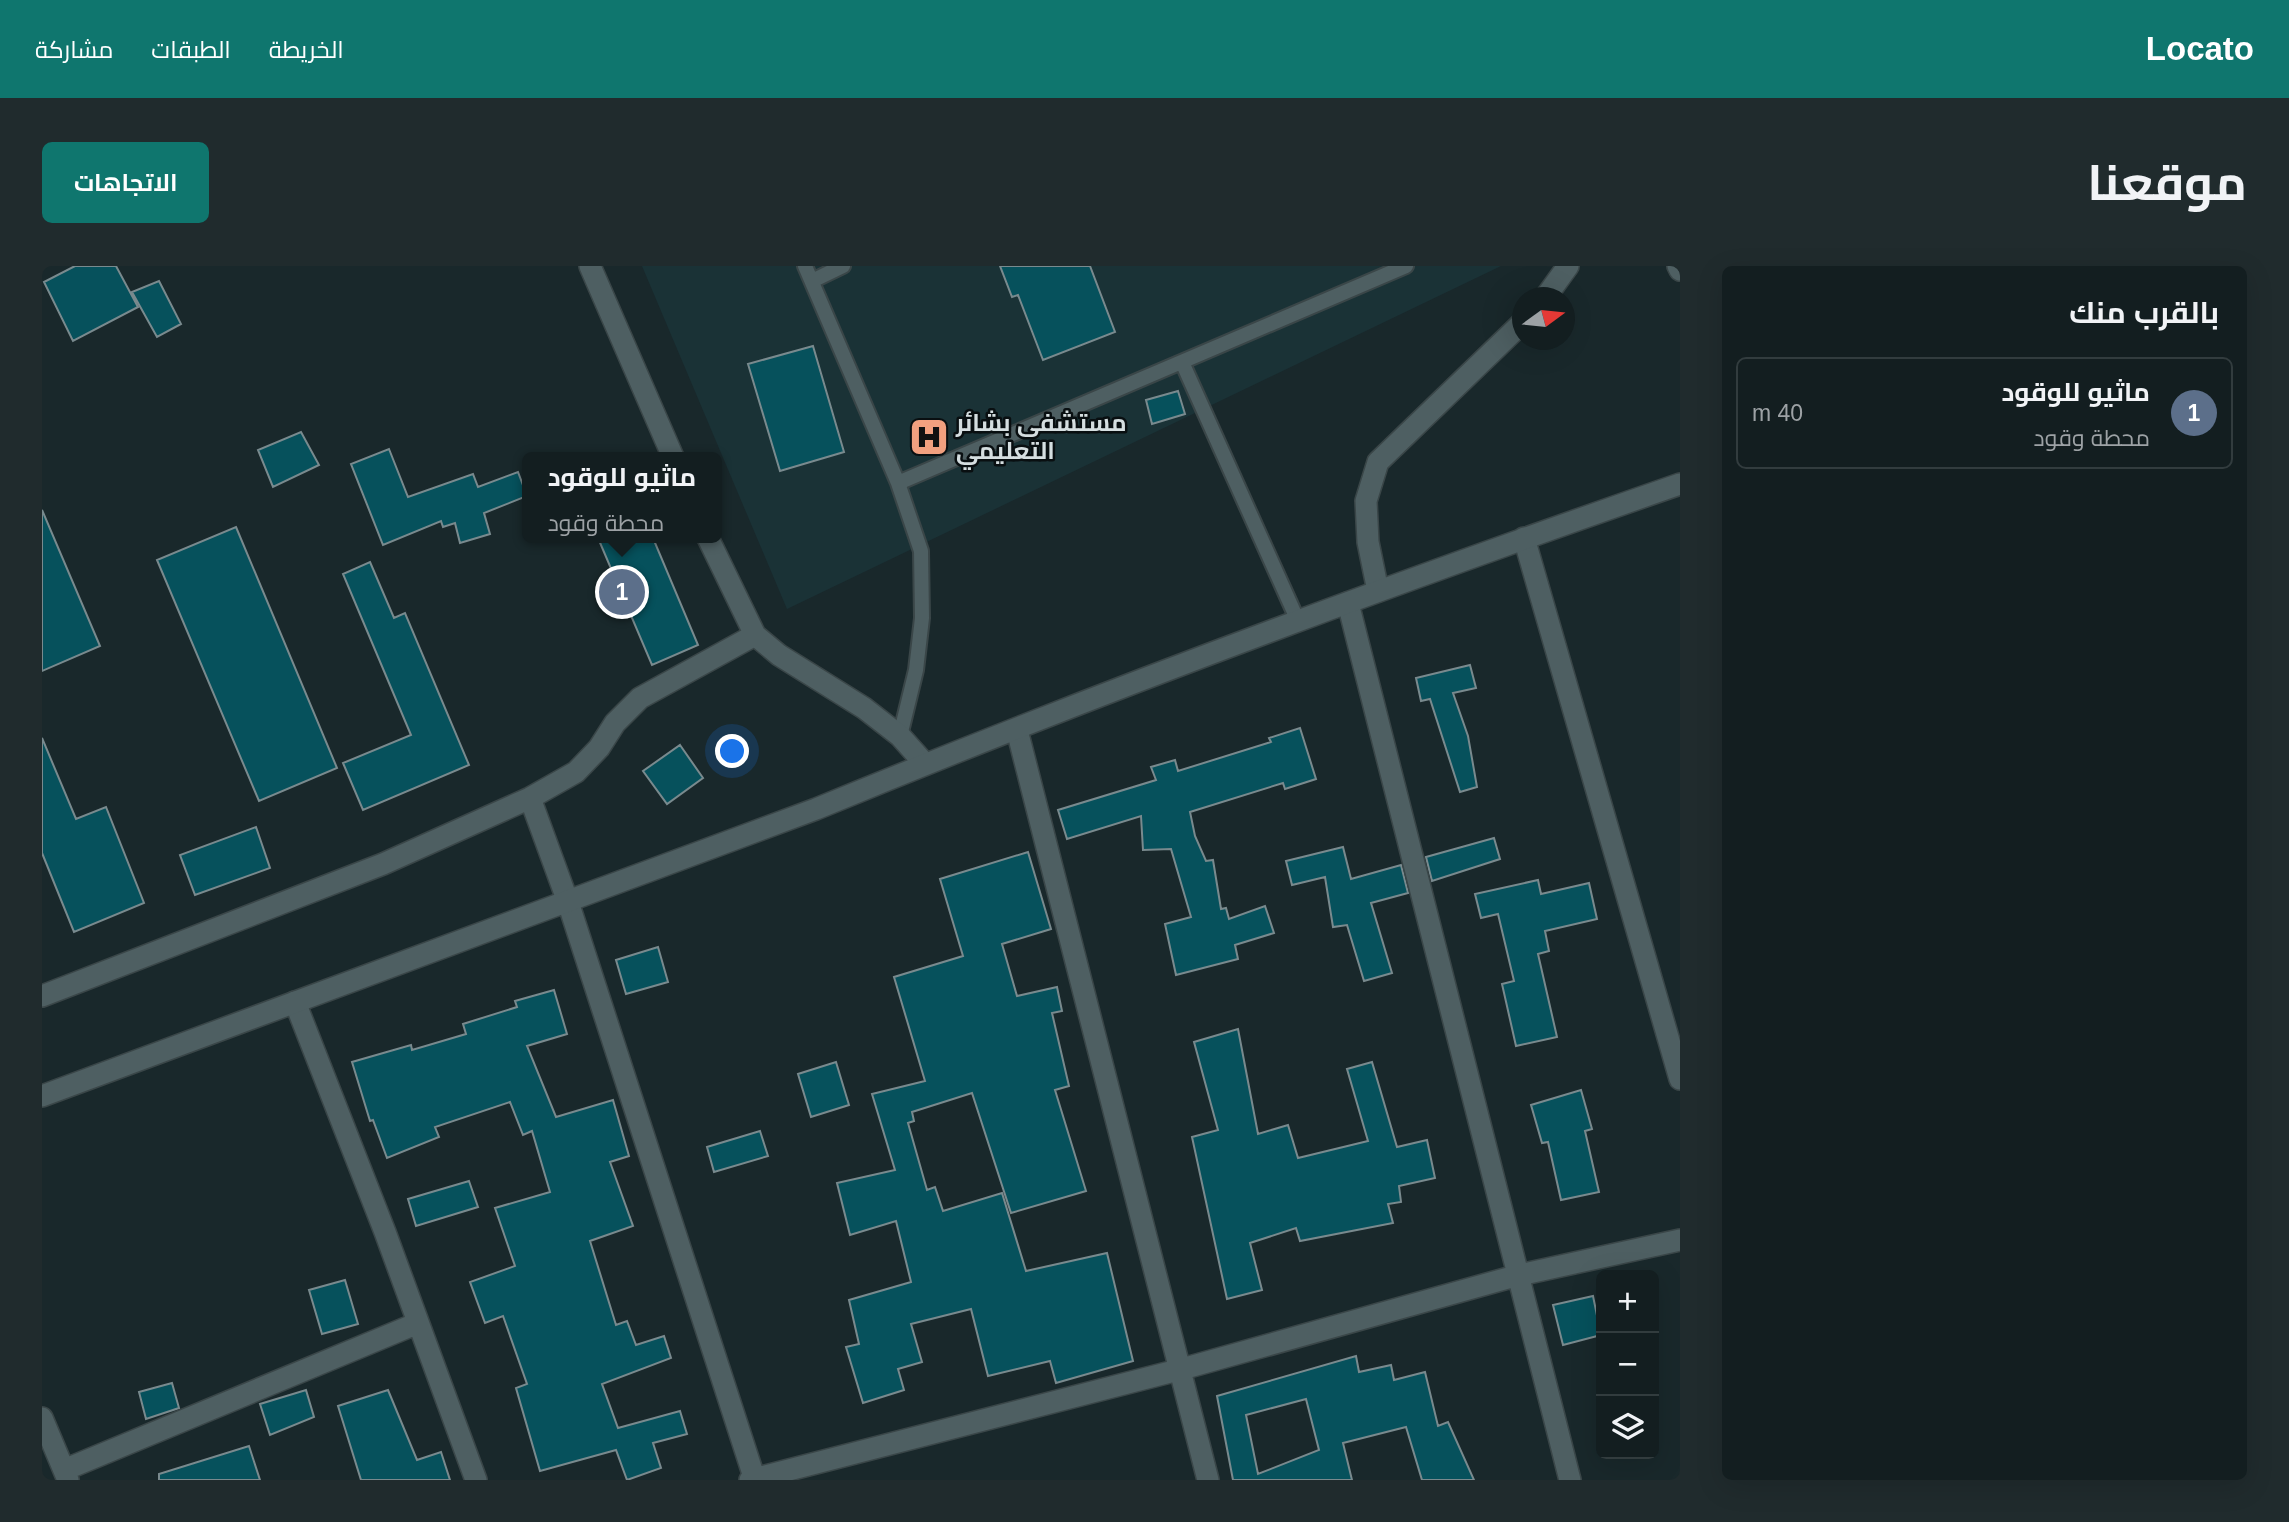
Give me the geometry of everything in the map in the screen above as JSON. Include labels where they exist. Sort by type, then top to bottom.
[{"type":"street","points":[[590,266],[671,452]]},
{"type":"street","points":[[1553,287],[1568,266]]},
{"type":"street","points":[[1378,591],[1368,542],[1366,501],[1378,462],[1512,333]]},
{"type":"street","points":[[42,1096],[816,809],[925,764],[1378,591],[1680,484]]},
{"type":"street","points":[[1524,538],[1680,1079]]},
{"type":"street","points":[[710,543],[755,635],[779,655],[864,708],[900,736],[925,764]]},
{"type":"street","points":[[1348,603],[1570,1480]]},
{"type":"street","points":[[42,996],[383,864],[530,798],[576,772],[599,748],[615,723],[640,698],[755,635]]},
{"type":"street","points":[[1017,730],[1182,1369],[1208,1480]]},
{"type":"street","points":[[530,798],[568,902],[753,1480],[1182,1369],[1519,1275],[1680,1240]]},
{"type":"street","points":[[295,1002],[476,1480]]},
{"type":"street","points":[[42,1418],[66,1475],[418,1323]]},
{"type":"lane","points":[[805,266],[898,483],[913,520],[921,551],[922,578],[916,670],[900,736]]},
{"type":"lane","points":[[812,281],[843,266]]},
{"type":"lane","points":[[898,483],[1406,266]]},
{"type":"lane","points":[[1182,362],[1298,621]]},
{"type":"shaded area","name":"مستشفى بشائر التعليمي","points":[[642,266],[1501,266],[787,609]]},
{"type":"building","points":[[75,266],[116,266],[138,307],[73,341],[44,282]]},
{"type":"building","points":[[1000,266],[1090,266],[1115,332],[1043,360],[1018,295],[1012,297]]},
{"type":"building","points":[[159,281],[181,324],[157,337],[132,292]]},
{"type":"building","points":[[813,346],[844,452],[780,471],[748,364]]},
{"type":"building","points":[[1178,391],[1185,414],[1152,424],[1146,400]]},
{"type":"building","points":[[301,432],[319,465],[273,487],[258,450]]},
{"type":"building","points":[[389,449],[408,497],[473,474],[478,487],[518,472],[522,483],[522,498],[484,513],[490,534],[460,543],[455,523],[443,527],[441,521],[383,545],[351,464]]},
{"type":"building","points":[[42,510],[100,646],[42,671]]},
{"type":"building","points":[[236,527],[337,768],[259,801],[157,560]]},
{"type":"building","points":[[600,543],[655,543],[698,645],[652,665]]},
{"type":"building","points":[[370,562],[394,618],[405,613],[469,765],[363,810],[343,763],[411,735],[343,574]]},
{"type":"building","points":[[1470,665],[1476,688],[1453,693],[1468,736],[1477,787],[1460,792],[1430,699],[1421,701],[1416,678]]},
{"type":"building","points":[[1300,728],[1316,779],[1285,789],[1283,783],[1190,812],[1195,836],[1206,861],[1213,860],[1221,909],[1226,908],[1229,919],[1265,906],[1274,933],[1235,945],[1238,959],[1176,975],[1165,924],[1191,917],[1171,849],[1143,850],[1141,816],[1067,839],[1058,810],[1156,780],[1151,767],[1175,760],[1178,771],[1271,742],[1269,738]]},
{"type":"building","points":[[42,738],[76,819],[106,807],[144,903],[74,932],[42,853]]},
{"type":"building","points":[[680,745],[703,778],[667,804],[643,771]]},
{"type":"building","points":[[256,827],[270,868],[195,895],[180,855]]},
{"type":"building","points":[[1494,838],[1500,859],[1432,881],[1426,857]]},
{"type":"building","points":[[1343,847],[1351,879],[1401,865],[1408,893],[1371,903],[1392,973],[1364,981],[1347,925],[1333,927],[1325,877],[1292,885],[1286,861]]},
{"type":"building","points":[[1028,852],[1051,929],[1002,944],[1017,996],[1057,987],[1062,1011],[1052,1013],[1069,1086],[1055,1090],[1086,1191],[1011,1213],[972,1093],[912,1112],[914,1121],[908,1123],[927,1190],[935,1187],[943,1211],[1002,1193],[1026,1271],[1107,1253],[1133,1361],[1056,1383],[1050,1361],[988,1376],[971,1309],[911,1324],[922,1362],[898,1369],[904,1390],[863,1403],[846,1347],[859,1344],[849,1300],[911,1282],[896,1221],[850,1235],[837,1183],[895,1170],[872,1094],[925,1081],[894,977],[963,956],[940,879]]},
{"type":"building","points":[[1538,880],[1541,894],[1589,883],[1597,919],[1545,931],[1549,951],[1538,954],[1557,1037],[1516,1046],[1502,984],[1514,981],[1498,914],[1481,918],[1475,894]]},
{"type":"building","points":[[658,947],[668,982],[626,994],[616,960]]},
{"type":"building","points":[[554,990],[567,1034],[527,1046],[556,1117],[613,1100],[629,1156],[610,1162],[633,1226],[590,1241],[616,1325],[627,1321],[636,1345],[664,1336],[671,1358],[602,1384],[618,1428],[680,1411],[687,1434],[653,1443],[661,1468],[627,1480],[616,1450],[540,1471],[516,1388],[527,1384],[503,1316],[485,1323],[470,1282],[515,1266],[495,1208],[550,1192],[532,1131],[523,1135],[510,1102],[435,1127],[439,1137],[387,1158],[373,1120],[370,1121],[352,1062],[411,1045],[412,1050],[466,1034],[463,1024],[517,1007],[515,1001]]},
{"type":"building","points":[[1238,1029],[1258,1134],[1288,1125],[1298,1158],[1368,1141],[1347,1069],[1372,1062],[1397,1147],[1427,1140],[1435,1178],[1399,1186],[1401,1202],[1388,1204],[1393,1223],[1300,1241],[1296,1228],[1250,1243],[1262,1290],[1227,1299],[1192,1137],[1218,1130],[1194,1042]]},
{"type":"building","points":[[836,1062],[849,1105],[811,1117],[798,1074]]},
{"type":"building","points":[[1581,1090],[1592,1129],[1585,1131],[1599,1192],[1561,1200],[1548,1142],[1542,1143],[1531,1105]]},
{"type":"building","points":[[760,1131],[768,1156],[714,1172],[707,1147]]},
{"type":"building","points":[[469,1181],[478,1207],[416,1226],[408,1199]]},
{"type":"building","points":[[345,1280],[358,1324],[322,1334],[309,1290]]},
{"type":"building","points":[[1593,1296],[1596,1336],[1563,1345],[1553,1305]]},
{"type":"building","points":[[1356,1356],[1359,1372],[1391,1365],[1394,1380],[1425,1372],[1438,1426],[1448,1422],[1474,1480],[1422,1480],[1406,1427],[1343,1443],[1352,1480],[1233,1480],[1217,1396]],"holes":[[[1306,1399],[1319,1450],[1258,1474],[1246,1415]]]},
{"type":"building","points":[[172,1383],[179,1408],[146,1419],[139,1392]]},
{"type":"building","points":[[306,1390],[314,1417],[270,1435],[260,1404]]},
{"type":"building","points":[[388,1390],[417,1460],[441,1452],[450,1480],[361,1480],[338,1406]]},
{"type":"building","points":[[249,1446],[260,1480],[159,1480],[159,1474]]},
{"type":"place","name":"مستشفى بشائر التعليمي","points":[[929,437]]},
{"type":"place","name":"ماثيو للوقود","points":[[622,592]]}]
